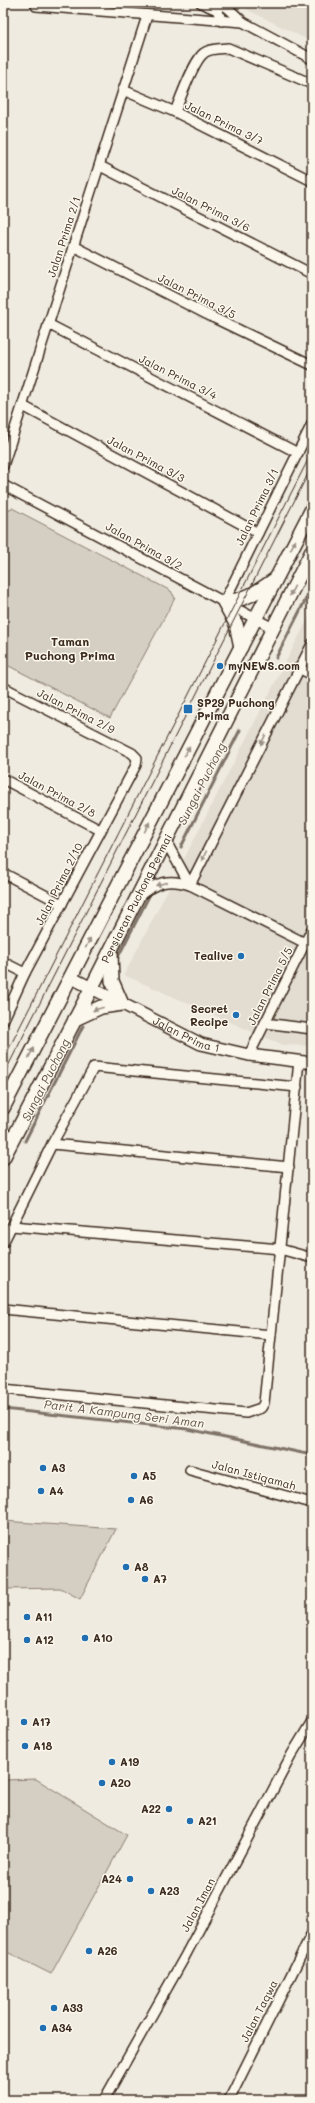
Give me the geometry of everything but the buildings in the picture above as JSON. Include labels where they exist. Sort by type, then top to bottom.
[{"type":"main road","points":[[3,1108],[312,508]]},
{"type":"main road","name":"Persiaran Puchong Permai","points":[[3,1158],[91,989],[311,554]]},
{"type":"main road","points":[[241,647],[236,624],[224,602],[238,601],[251,596],[275,579]]},
{"type":"main road","points":[[75,1019],[101,1008],[122,1004],[112,981],[111,949]]},
{"type":"street","points":[[201,3],[217,10],[222,21]]},
{"type":"street","points":[[218,3],[228,8],[243,22],[312,59]]},
{"type":"street","points":[[36,6],[146,16],[243,22]]},
{"type":"street","name":"Jalan Prima 2/1","points":[[3,466],[100,166],[146,16]]},
{"type":"street","points":[[174,112],[192,70],[203,53],[214,49],[228,48],[312,84]]},
{"type":"street","name":"Jalan Prima 3/7","points":[[123,90],[174,112],[312,181]]},
{"type":"street","name":"Jalan Prima 3/6","points":[[100,166],[312,274]]},
{"type":"street","name":"Jalan Prima 3/5","points":[[73,246],[210,316],[312,365]]},
{"type":"street","name":"Jalan Prima 3/4","points":[[48,324],[298,452]]},
{"type":"street","name":"Jalan Prima 3/3","points":[[23,406],[258,533]]},
{"type":"street","name":"Jalan Prima 3/1","points":[[224,602],[312,424]]},
{"type":"street","name":"Jalan Prima 3/2","points":[[3,485],[273,628]]},
{"type":"street","points":[[190,885],[312,644]]},
{"type":"street","points":[[300,668],[312,675]]},
{"type":"street","name":"Jalan Prima 2/9","points":[[3,687],[132,753],[137,758]]},
{"type":"street","name":"Jalan Prima 2/10","points":[[3,1021],[26,973],[100,830],[136,765],[137,758]]},
{"type":"street","name":"Jalan Prima 2/8","points":[[3,779],[100,830]]},
{"type":"street","points":[[168,836],[169,847],[190,885]]},
{"type":"street","points":[[3,873],[62,904]]},
{"type":"street","points":[[136,899],[150,888],[160,883],[176,880],[190,885],[305,942]]},
{"type":"street","name":"Jalan Prima 5/5","points":[[248,1055],[312,929]]},
{"type":"street","points":[[3,962],[26,973]]},
{"type":"street","name":"Jalan Prima 1","points":[[70,977],[201,1044],[248,1055],[312,1063]]},
{"type":"street","points":[[265,1022],[312,1030]]},
{"type":"street","points":[[3,1389],[252,1412],[261,1408],[264,1403],[300,1061]]},
{"type":"street","points":[[3,1243],[52,1144],[94,1066],[297,1088]]},
{"type":"street","points":[[52,1144],[289,1167]]},
{"type":"street","points":[[12,1226],[280,1249],[312,1258]]},
{"type":"street","points":[[3,1309],[271,1335]]},
{"type":"street","name":"Jalan Istiqamah","points":[[190,1470],[312,1503]]},
{"type":"street","name":"Jalan Iman","points":[[104,2100],[184,1958],[292,1754],[312,1721]]},
{"type":"street","name":"Jalan Taqwa","points":[[229,2100],[312,1932]]},
{"type":"shaded area","points":[[247,3],[312,3],[312,42],[246,9]]},
{"type":"shaded area","points":[[12,508],[171,591],[175,598],[110,718],[3,663],[3,516],[4,511]]},
{"type":"shaded area","points":[[312,611],[312,1046],[282,1045],[124,975]]},
{"type":"shaded area","points":[[3,1521],[116,1529],[80,1599],[60,1588],[8,1589]]},
{"type":"shaded area","points":[[36,1779],[127,1835],[51,1974],[3,1950],[3,1780]]},
{"type":"waterway","name":"Sungai Puchong","points":[[276,658],[312,587]]},
{"type":"waterway","name":"Sungai Puchong","points":[[181,847],[240,730]]},
{"type":"waterway","name":"Sungai Puchong","points":[[117,959],[150,894]]},
{"type":"waterway","name":"Sungai Puchong","points":[[25,1141],[83,1026]]},
{"type":"waterway","name":"Parit A Kampung Seri Aman","points":[[3,1409],[187,1429],[312,1455]]},
{"type":"tram line","points":[[3,1060],[312,452]]},
{"type":"tram line","points":[[3,1076],[312,466]]},
{"type":"place","name":"myNEWS.com","points":[[220,666]]},
{"type":"place","name":"SP29 Puchong Prima","points":[[188,709]]},
{"type":"place","name":"Tealive","points":[[241,956]]},
{"type":"place","name":"Secret Recipe","points":[[236,1015]]},
{"type":"place","name":"A3","points":[[43,1468]]},
{"type":"place","name":"A5","points":[[134,1476]]},
{"type":"place","name":"A4","points":[[41,1491]]},
{"type":"place","name":"A6","points":[[131,1500]]},
{"type":"place","name":"A8","points":[[126,1567]]},
{"type":"place","name":"A7","points":[[145,1579]]},
{"type":"place","name":"A11","points":[[27,1617]]},
{"type":"place","name":"A10","points":[[85,1638]]},
{"type":"place","name":"A12","points":[[27,1640]]},
{"type":"place","name":"A17","points":[[24,1722]]},
{"type":"place","name":"A18","points":[[25,1746]]},
{"type":"place","name":"A19","points":[[112,1762]]},
{"type":"place","name":"A20","points":[[102,1783]]},
{"type":"place","name":"A22","points":[[169,1809]]},
{"type":"place","name":"A21","points":[[190,1821]]},
{"type":"place","name":"A24","points":[[130,1879]]},
{"type":"place","name":"A23","points":[[151,1891]]},
{"type":"place","name":"A26","points":[[89,1951]]},
{"type":"place","name":"A33","points":[[54,2008]]},
{"type":"place","name":"A34","points":[[43,2028]]},
{"type":"district","name":"Taman Puchong Prima","points":[[70,649]]}]
